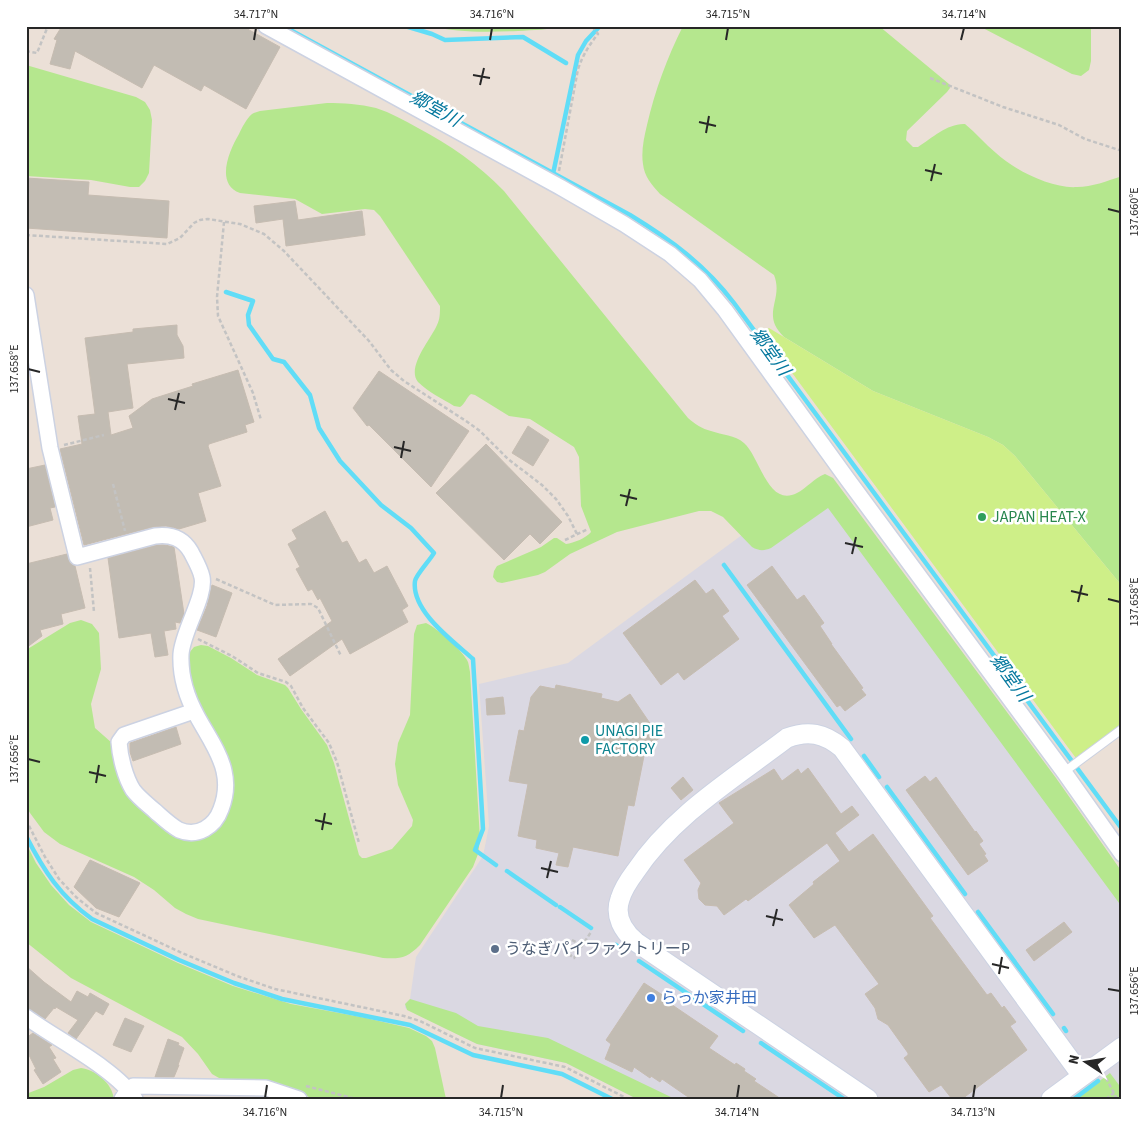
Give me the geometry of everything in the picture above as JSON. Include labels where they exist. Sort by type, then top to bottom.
[{"type":"street","points":[[266,26],[624,224],[670,254],[700,280],[725,310],[843,473],[1067,770],[1122,854]]},
{"type":"street","points":[[26,295],[50,448],[77,557],[165,535],[175,537],[183,542],[200,569],[202,588],[185,634],[181,651],[182,674],[187,696],[220,759],[226,781],[223,803],[215,821],[208,828],[200,832],[190,833],[172,825],[139,797],[129,781],[119,742],[124,735],[194,711]]},
{"type":"street","points":[[868,1099],[636,942],[627,934],[621,924],[618,912],[619,899],[625,887],[640,865],[675,824],[695,806],[787,738],[798,734],[822,735],[842,748],[1082,1076]]},
{"type":"street","points":[[29,1024],[105,1070],[128,1096],[134,1086],[266,1088],[299,1099]]},
{"type":"street","points":[[1051,1099],[1122,1047]]},
{"type":"lane","points":[[1067,770],[1122,729]]},
{"type":"path","points":[[26,51],[37,53],[48,26]]},
{"type":"path","points":[[558,172],[578,69],[582,57],[598,34],[592,26]]},
{"type":"path","points":[[930,78],[1003,107],[1059,125],[1085,138],[1122,151]]},
{"type":"path","points":[[26,235],[167,244],[180,238],[194,223],[200,220],[224,222],[252,228],[275,242],[369,341],[391,370],[404,381],[466,420],[508,459],[542,485],[568,516],[577,534]]},
{"type":"path","points":[[224,222],[217,297],[218,316],[253,393],[262,420]]},
{"type":"path","points":[[50,448],[104,435]]},
{"type":"path","points":[[114,484],[128,543]]},
{"type":"path","points":[[565,540],[588,529]]},
{"type":"path","points":[[89,554],[94,612]]},
{"type":"path","points":[[202,578],[217,580],[275,605],[311,604],[318,608],[322,614],[341,656]]},
{"type":"path","points":[[185,634],[221,649],[258,673],[286,682],[291,686],[303,708],[329,743],[337,762],[359,843]]},
{"type":"path","points":[[26,820],[52,868],[76,897],[96,913],[182,953],[274,989],[404,1016],[420,1021],[475,1048],[565,1068],[628,1099]]},
{"type":"path","points":[[572,940],[578,943],[570,955],[574,958],[591,932]]},
{"type":"path","points":[[1102,1073],[1117,1099]]},
{"type":"path","points":[[1106,1099],[1114,1092]]},
{"type":"shaded area","points":[[825,474],[833,478],[1056,778],[1122,872],[1122,1099],[637,1099],[566,1063],[477,1044],[405,1008],[405,1004],[410,999],[416,957],[483,856],[489,826],[479,684],[568,663]]},
{"type":"green space","points":[[429,26],[564,26],[541,30],[485,32],[451,30]]},
{"type":"green space","points":[[683,26],[879,26],[949,84],[950,88],[947,92],[907,131],[906,140],[913,147],[918,147],[946,128],[965,124],[992,150],[1013,166],[1045,182],[1067,187],[1083,187],[1122,176],[1122,586],[1015,456],[1003,445],[988,437],[873,391],[784,337],[777,329],[774,321],[776,284],[774,275],[660,194],[651,184],[645,172],[642,159],[645,135],[662,74]]},
{"type":"green space","points":[[979,26],[1091,26],[1091,61],[1089,70],[1081,76],[1072,74]]},
{"type":"green space","points":[[26,65],[136,97],[145,102],[150,110],[152,120],[149,173],[139,187],[91,180],[26,176]]},
{"type":"green space","points":[[327,103],[376,108],[392,114],[441,141],[484,172],[504,191],[688,418],[705,429],[733,437],[744,443],[766,479],[779,493],[787,496],[797,493],[825,474],[833,478],[1056,778],[1122,872],[1122,907],[828,508],[766,550],[752,547],[723,517],[711,511],[699,511],[617,532],[570,554],[538,575],[502,583],[497,582],[493,577],[497,566],[541,547],[554,538],[566,544],[573,543],[591,532],[581,506],[579,457],[574,447],[530,419],[509,416],[475,395],[471,394],[460,407],[454,406],[418,382],[415,376],[417,361],[438,323],[440,306],[380,216],[374,210],[365,209],[322,214],[295,199],[240,193],[232,189],[228,182],[226,166],[231,149],[243,126],[252,114],[260,111]]},
{"type":"green space","name":"JAPAN HEAT-X","points":[[769,328],[873,391],[988,437],[1003,445],[1015,456],[1122,586],[1122,734],[1081,765],[762,332]]},
{"type":"green space","points":[[81,620],[92,624],[99,633],[101,669],[91,704],[95,728],[112,743],[124,783],[190,838],[228,804],[202,713],[187,673],[189,653],[194,647],[208,646],[257,675],[285,685],[288,688],[327,745],[334,763],[359,855],[362,858],[392,849],[412,826],[413,820],[398,785],[395,764],[398,743],[410,715],[414,634],[417,625],[426,623],[454,645],[464,655],[469,664],[480,839],[478,854],[473,867],[420,945],[403,957],[383,958],[198,919],[175,908],[154,890],[134,877],[60,844],[44,832],[26,806],[26,650],[70,623]]},
{"type":"green space","points":[[26,843],[36,863],[51,885],[69,905],[91,922],[178,963],[233,986],[291,1004],[409,1028],[426,1036],[432,1041],[435,1048],[446,1099],[313,1099],[297,1091],[219,1078],[212,1074],[198,1054],[182,1037],[71,978],[26,942]]},
{"type":"green space","points":[[410,999],[456,1013],[478,1026],[548,1038],[675,1099],[637,1099],[566,1063],[477,1044],[407,1010],[405,1004]]},
{"type":"green space","points":[[81,1068],[98,1074],[107,1083],[114,1099],[26,1099],[26,1094],[44,1087],[73,1070]]},
{"type":"green space","points":[[1110,1073],[1122,1089],[1122,1099],[1076,1099]]},
{"type":"building","points":[[62,26],[242,26],[280,47],[246,109],[204,85],[201,91],[154,65],[142,88],[75,51],[70,69],[50,64],[57,40],[54,39]]},
{"type":"building","points":[[26,178],[89,182],[88,195],[169,201],[167,238],[26,228]]},
{"type":"building","points":[[295,201],[298,220],[362,211],[365,235],[286,246],[283,219],[256,223],[254,206]]},
{"type":"building","points":[[177,325],[177,335],[183,346],[184,358],[127,364],[133,408],[108,412],[111,435],[133,428],[129,416],[152,399],[238,370],[254,422],[245,425],[247,432],[209,444],[208,446],[221,486],[198,493],[206,521],[179,529],[166,526],[153,527],[84,545],[60,449],[82,444],[78,416],[95,414],[85,338],[133,332],[133,329]]},
{"type":"building","points":[[379,371],[469,431],[431,487],[369,425],[367,426],[353,408]]},
{"type":"building","points":[[528,426],[549,440],[533,466],[512,453]]},
{"type":"building","points":[[486,444],[562,522],[540,544],[530,534],[504,560],[436,493]]},
{"type":"building","points":[[45,465],[55,507],[50,508],[53,520],[26,527],[26,469]]},
{"type":"building","points":[[325,511],[342,543],[347,541],[359,563],[366,559],[374,573],[387,566],[408,606],[402,610],[408,622],[350,654],[342,639],[290,676],[278,659],[332,621],[320,598],[318,600],[312,589],[308,591],[296,569],[300,567],[288,544],[297,539],[292,530]]},
{"type":"building","points":[[157,545],[174,547],[184,614],[180,623],[175,622],[176,629],[164,631],[168,655],[155,657],[151,633],[119,638],[108,558]]},
{"type":"building","points":[[67,554],[70,563],[75,566],[85,608],[61,614],[63,624],[40,630],[42,636],[26,648],[26,564]]},
{"type":"building","points":[[772,566],[797,600],[804,595],[824,623],[820,626],[831,644],[863,688],[861,689],[866,695],[845,711],[840,705],[837,707],[747,585]]},
{"type":"building","points":[[695,580],[706,594],[713,589],[729,611],[722,616],[739,639],[684,680],[678,672],[661,685],[623,633]]},
{"type":"building","points":[[212,585],[232,593],[216,637],[197,630],[207,606]]},
{"type":"building","points":[[556,685],[602,694],[601,698],[618,702],[630,694],[660,738],[646,746],[634,806],[628,805],[618,856],[573,847],[568,867],[556,865],[559,853],[536,848],[537,840],[518,836],[528,784],[509,781],[519,730],[524,731],[531,697],[540,686],[555,689]]},
{"type":"building","points":[[503,697],[505,714],[487,715],[486,699]]},
{"type":"building","points":[[176,727],[181,744],[133,761],[130,743]]},
{"type":"building","points":[[808,768],[841,814],[852,806],[859,815],[835,833],[849,852],[873,834],[933,916],[930,918],[987,995],[991,993],[1016,1022],[1010,1026],[1027,1050],[962,1099],[952,1099],[941,1085],[929,1092],[904,1058],[908,1053],[888,1025],[878,1019],[875,1008],[865,994],[879,984],[835,925],[814,938],[789,905],[814,884],[813,882],[840,861],[827,843],[748,901],[746,899],[724,915],[717,906],[705,905],[699,899],[698,890],[701,883],[684,860],[734,823],[719,803],[774,769],[782,781],[798,769],[801,774]]},
{"type":"building","points":[[925,776],[930,782],[936,777],[983,841],[979,844],[986,854],[984,855],[988,861],[968,875],[906,790]]},
{"type":"building","points":[[683,777],[693,790],[681,800],[671,788]]},
{"type":"building","points":[[90,860],[140,883],[119,917],[96,908],[74,887]]},
{"type":"building","points":[[1064,922],[1072,932],[1034,961],[1026,950]]},
{"type":"building","points":[[26,966],[71,1002],[77,991],[88,997],[90,993],[109,1004],[103,1015],[96,1011],[76,1039],[68,1033],[78,1020],[56,1007],[45,1019],[26,1008]]},
{"type":"building","points":[[644,983],[664,996],[662,998],[718,1036],[709,1048],[735,1065],[736,1063],[745,1069],[744,1071],[756,1079],[754,1081],[781,1099],[691,1099],[662,1079],[660,1082],[651,1076],[650,1078],[634,1067],[632,1072],[605,1059],[611,1044],[606,1040]]},
{"type":"building","points":[[125,1018],[144,1026],[131,1052],[113,1045]]},
{"type":"building","points":[[33,1033],[52,1045],[49,1047],[56,1058],[53,1059],[61,1072],[43,1084],[34,1070],[36,1069],[26,1049],[26,1038]]},
{"type":"building","points":[[168,1039],[179,1043],[178,1045],[184,1048],[179,1065],[174,1077],[155,1077]]},
{"type":"waterway","name":"郷堂川","points":[[283,26],[630,215],[673,244],[711,276],[734,303],[1122,829]]},
{"type":"waterway","points":[[405,26],[445,40],[523,37],[566,63]]},
{"type":"waterway","points":[[553,174],[578,55],[586,41],[600,26]]},
{"type":"waterway","points":[[226,292],[253,301],[248,315],[249,325],[273,359],[284,362],[310,395],[319,428],[340,461],[381,505],[411,528],[434,553],[416,578],[416,592],[426,614],[473,659],[483,829],[475,850],[496,865]]},
{"type":"waterway","points":[[724,565],[851,739]]},
{"type":"waterway","points":[[864,756],[879,777]]},
{"type":"waterway","points":[[887,787],[965,894]]},
{"type":"waterway","points":[[26,836],[54,882],[71,901],[92,919],[179,960],[234,983],[282,999],[410,1025],[473,1055],[562,1074],[612,1099]]},
{"type":"waterway","points":[[507,871],[556,905]]},
{"type":"waterway","points":[[560,907],[591,928]]},
{"type":"waterway","points":[[978,912],[1053,1014]]},
{"type":"waterway","points":[[616,945],[620,948]]},
{"type":"waterway","points":[[639,961],[743,1031]]},
{"type":"waterway","points":[[761,1043],[844,1099]]},
{"type":"waterway","points":[[1074,1099],[1098,1081]]},
{"type":"place","name":"JAPAN HEAT-X","points":[[982,517]]},
{"type":"place","name":"UNAGI PIE FACTORY","points":[[585,740]]},
{"type":"place","name":"うなぎパイファクトリーP","points":[[495,949]]},
{"type":"place","name":"らっか家井田","points":[[651,998]]}]
